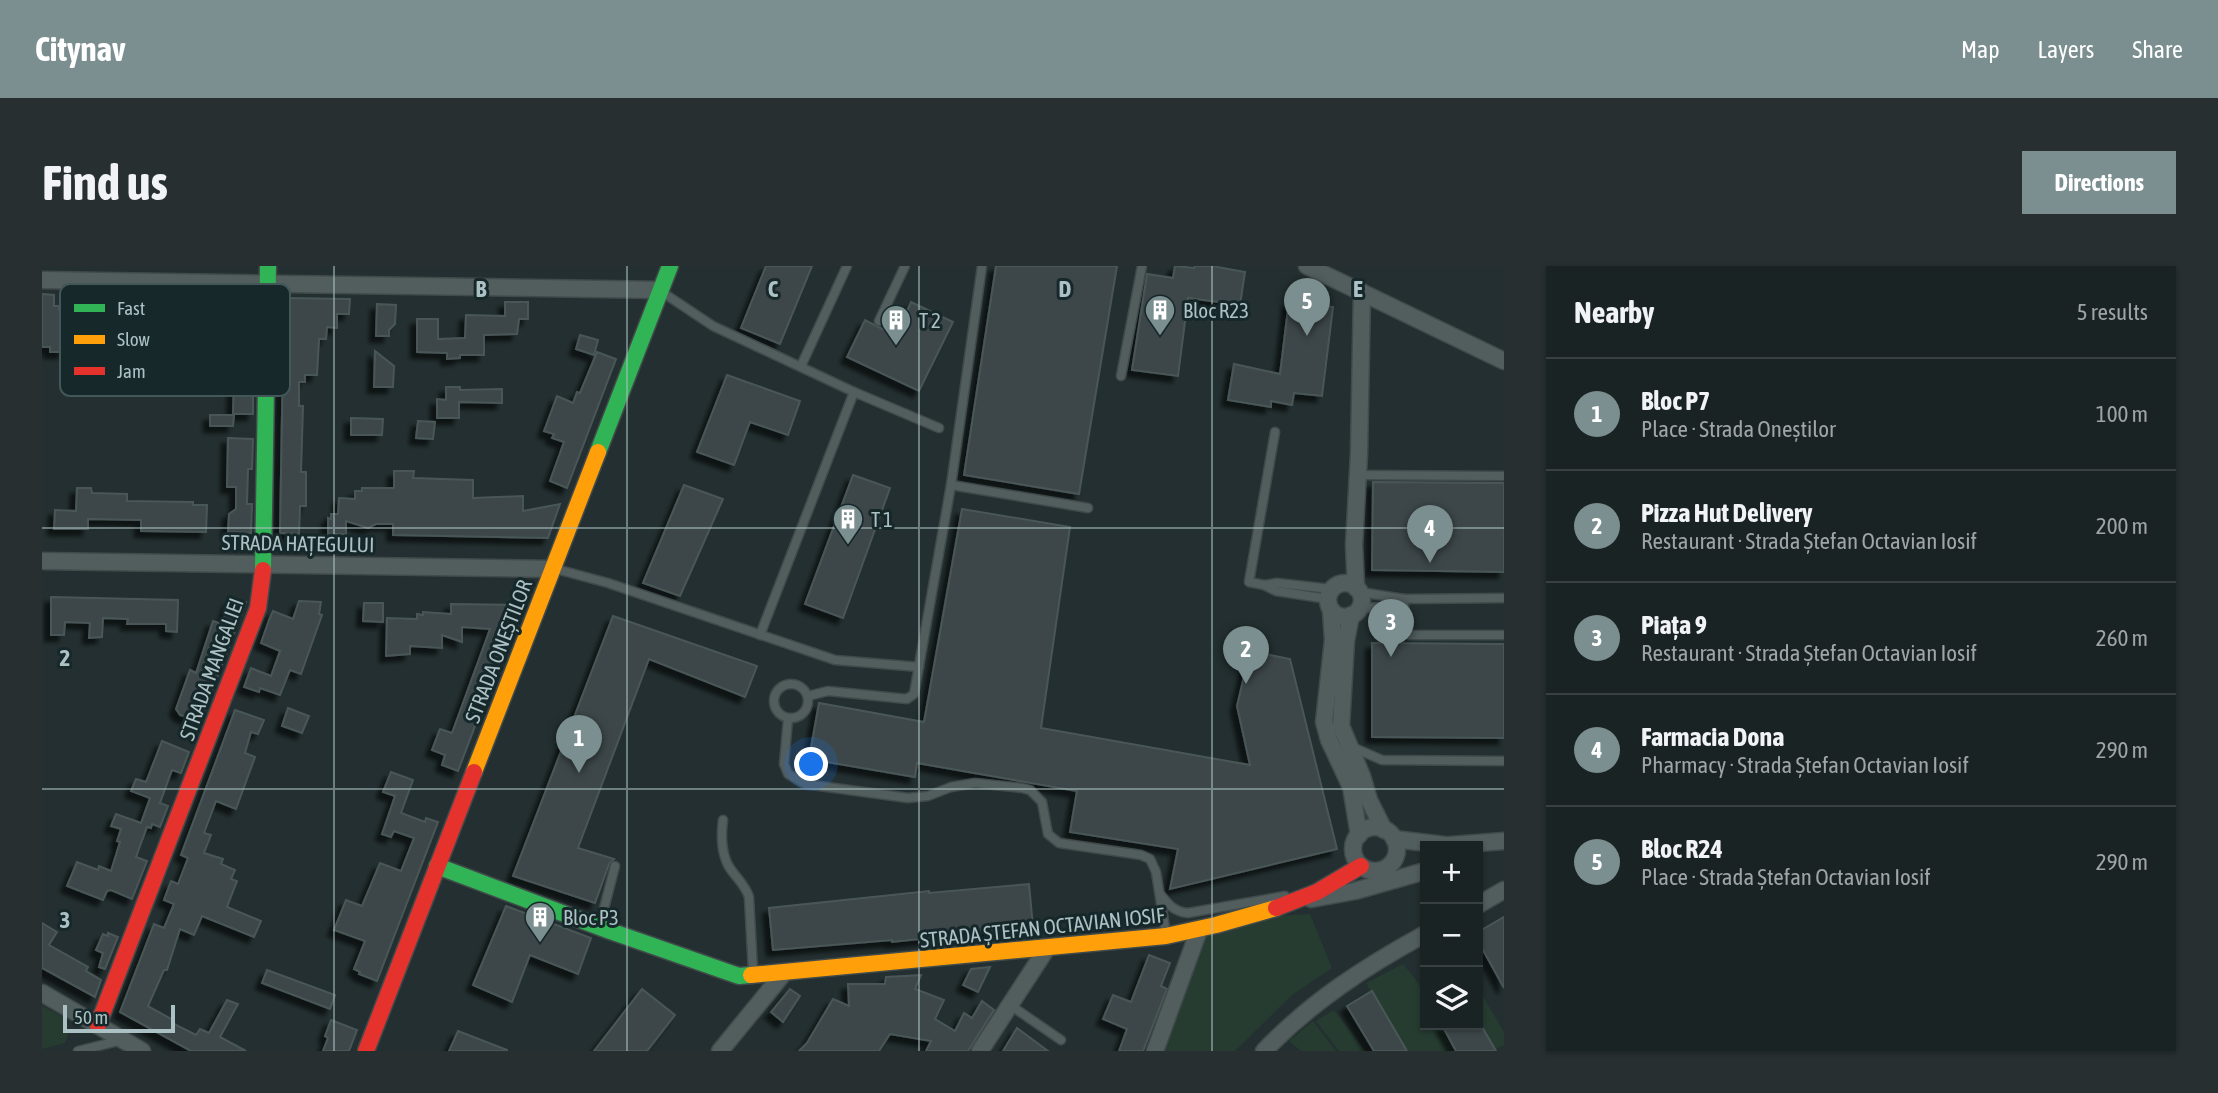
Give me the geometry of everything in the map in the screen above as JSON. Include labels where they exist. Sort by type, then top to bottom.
[{"type":"street","name":"STRADA MANGALIEI","points":[[268,266],[268,284]]},
{"type":"street","name":"STRADA ONEȘTILOR","points":[[366,1051],[670,266]]},
{"type":"street","points":[[1307,266],[1504,361]]},
{"type":"street","points":[[42,280],[268,284]]},
{"type":"street","points":[[290,284],[660,290]]},
{"type":"street","points":[[1362,292],[1354,545],[1357,601],[1341,702],[1341,726],[1369,800],[1392,841]]},
{"type":"street","name":"STRADA MANGALIEI","points":[[98,1025],[258,608],[264,564],[266,396]]},
{"type":"street","points":[[1354,545],[1331,596],[1333,640],[1324,722],[1329,740],[1351,786],[1359,835],[1355,840],[1357,860]]},
{"type":"street","name":"STRADA HAȚEGULUI","points":[[42,561],[553,569]]},
{"type":"street","points":[[1331,596],[1346,583],[1357,601]]},
{"type":"street","points":[[1331,596],[1340,616],[1357,601]]},
{"type":"street","name":"STRADA ȘTEFAN OCTAVIAN IOSIF","points":[[1359,835],[1371,828],[1392,841],[1420,848]]},
{"type":"street","name":"STRADA ȘTEFAN OCTAVIAN IOSIF","points":[[437,866],[739,976],[1047,948],[1199,930],[1302,899],[1335,883],[1357,860],[1367,870],[1382,870],[1394,860],[1392,841]]},
{"type":"street","name":"STRADA ȘTEFAN OCTAVIAN IOSIF","points":[[1392,841],[1420,844]]},
{"type":"street","name":"STRADA ȘTEFAN OCTAVIAN IOSIF","points":[[1483,843],[1504,841]]},
{"type":"street","name":"STRADA ȘTEFAN OCTAVIAN IOSIF","points":[[1483,851],[1504,841]]},
{"type":"street","name":"STRADA ȘTEFAN OCTAVIAN IOSIF","points":[[1302,899],[1344,894],[1420,872]]},
{"type":"street","points":[[1480,904],[1504,890]]},
{"type":"street","points":[[1155,1051],[1199,930]]},
{"type":"street","points":[[1264,1051],[1307,1009],[1376,961],[1420,937]]},
{"type":"street","points":[[980,1051],[1047,948]]},
{"type":"street","points":[[720,1051],[783,974]]},
{"type":"street","points":[[42,993],[142,1051]]},
{"type":"lane","points":[[802,366],[847,266]]},
{"type":"lane","points":[[880,321],[905,266]]},
{"type":"lane","points":[[808,696],[828,691],[907,699],[914,694],[951,485],[982,266]]},
{"type":"lane","points":[[1121,376],[1142,266]]},
{"type":"lane","points":[[660,290],[713,326],[854,392],[939,428]]},
{"type":"lane","points":[[760,635],[854,392]]},
{"type":"lane","points":[[1275,432],[1249,582],[1264,585],[1276,583],[1331,596]]},
{"type":"lane","points":[[1358,475],[1504,476]]},
{"type":"lane","points":[[951,485],[1088,508]]},
{"type":"lane","points":[[553,569],[608,583],[835,660],[919,667]]},
{"type":"lane","points":[[1357,601],[1504,598]]},
{"type":"lane","points":[[1357,601],[1390,607],[1404,599]]},
{"type":"lane","points":[[1404,599],[1403,626],[1405,632],[1410,635],[1504,635]]},
{"type":"lane","points":[[788,684],[800,686],[808,696],[809,702],[804,713],[794,719],[783,717],[775,710],[774,699],[778,689],[788,684]]},
{"type":"lane","points":[[789,719],[783,764],[788,774],[805,784],[908,798],[928,796],[951,787],[975,783],[1030,790],[1042,802],[1048,834],[1052,839],[1059,843],[1150,859],[1156,872],[1166,936]]},
{"type":"lane","points":[[1347,744],[1382,760],[1504,761]]},
{"type":"lane","points":[[723,820],[720,838],[728,864],[749,897],[754,975]]},
{"type":"lane","points":[[599,927],[615,866]]},
{"type":"lane","points":[[1160,894],[1172,908],[1188,913],[1281,896],[1302,899]]},
{"type":"lane","points":[[1010,1005],[1061,1040]]},
{"type":"lane","points":[[78,1051],[123,1040]]},
{"type":"green space","points":[[1310,914],[1332,968],[1292,995],[1235,1051],[1155,1051],[1193,946],[1210,930],[1270,916]]},
{"type":"green space","points":[[1403,964],[1420,988],[1420,1030],[1445,1030],[1456,1051],[1407,1051],[1366,983]]},
{"type":"green space","points":[[1483,996],[1504,1032],[1504,1045],[1493,1051],[1494,1048],[1483,1028]]},
{"type":"green space","points":[[42,1006],[66,1018],[69,1032],[65,1043],[42,1049]]},
{"type":"green space","points":[[1334,1010],[1365,1051],[1339,1051],[1316,1021]]},
{"type":"green space","points":[[1313,1021],[1336,1051],[1301,1051],[1289,1041]]},
{"type":"building","points":[[766,266],[812,266],[780,344],[741,328]]},
{"type":"building","points":[[996,266],[1117,266],[1079,494],[964,475]]},
{"type":"building","name":"Bloc R23","points":[[1175,266],[1212,266],[1245,272],[1240,305],[1188,298],[1178,376],[1132,370],[1147,274],[1173,278]]},
{"type":"building","points":[[42,294],[54,295],[54,306],[59,306],[60,310],[60,352],[50,352],[50,347],[42,347]]},
{"type":"building","points":[[290,298],[350,299],[349,314],[337,314],[337,328],[327,327],[326,339],[319,339],[317,375],[305,375],[305,382],[299,382],[299,406],[303,406],[301,472],[306,472],[306,506],[300,506],[299,534],[280,533],[282,396],[290,396]]},
{"type":"building","points":[[1289,301],[1333,307],[1322,396],[1294,393],[1292,405],[1271,401],[1271,407],[1228,400],[1234,364],[1280,374]]},
{"type":"building","points":[[505,302],[528,302],[528,319],[519,319],[517,334],[484,335],[484,355],[460,355],[460,358],[447,359],[447,353],[417,352],[417,319],[438,319],[438,339],[465,338],[466,315],[505,316]]},
{"type":"building","name":"T 2","points":[[911,302],[953,322],[919,391],[847,357],[865,320],[896,336]]},
{"type":"building","points":[[377,304],[396,305],[395,324],[389,330],[389,336],[376,336]]},
{"type":"building","points":[[580,335],[598,340],[594,355],[576,349]]},
{"type":"building","points":[[375,351],[394,366],[393,387],[374,387]]},
{"type":"building","points":[[597,352],[616,359],[567,488],[550,481],[564,442],[552,438],[554,434],[544,431],[557,396],[573,403],[577,392],[580,393]]},
{"type":"building","points":[[727,375],[800,401],[788,435],[750,422],[734,465],[697,452]]},
{"type":"building","points":[[446,387],[460,387],[460,390],[502,389],[502,403],[459,402],[459,418],[437,418],[437,399],[446,400]]},
{"type":"building","points":[[233,396],[253,396],[253,414],[233,414]]},
{"type":"building","points":[[210,415],[234,415],[233,426],[210,426]]},
{"type":"building","points":[[351,418],[383,419],[382,435],[351,435]]},
{"type":"building","points":[[418,421],[435,422],[433,439],[416,438]]},
{"type":"building","points":[[228,438],[253,439],[252,469],[248,469],[247,504],[252,504],[251,533],[228,532],[229,514],[236,509],[236,487],[227,487]]},
{"type":"building","points":[[394,471],[414,471],[413,478],[473,480],[473,498],[523,496],[523,511],[560,504],[548,538],[393,535],[393,524],[376,524],[368,528],[346,521],[346,534],[328,534],[328,518],[331,519],[331,514],[338,514],[339,498],[355,499],[355,491],[362,491],[362,488],[394,488]]},
{"type":"building","name":"T 1","points":[[853,475],[890,488],[843,618],[805,604]]},
{"type":"building","points":[[1373,482],[1504,483],[1504,572],[1372,570]]},
{"type":"building","points":[[684,485],[723,499],[680,596],[643,583]]},
{"type":"building","points":[[77,488],[91,488],[92,493],[127,494],[127,501],[193,502],[193,505],[207,505],[206,532],[141,531],[141,520],[88,519],[88,529],[54,529],[55,510],[76,511]]},
{"type":"building","points":[[962,509],[1070,527],[1041,728],[1250,765],[1237,706],[1250,651],[1290,659],[1337,849],[1170,889],[1178,849],[1070,832],[1077,791],[917,763],[915,777],[809,759],[819,703],[924,722]]},
{"type":"building","points":[[51,597],[178,600],[177,632],[166,631],[166,624],[127,624],[128,619],[103,618],[102,637],[89,638],[90,623],[65,622],[64,635],[51,635]]},
{"type":"building","points":[[230,600],[246,602],[200,722],[180,715],[176,709],[190,670],[196,673],[213,621],[222,624]]},
{"type":"building","points":[[299,601],[321,602],[319,614],[322,615],[301,674],[290,670],[280,695],[260,688],[259,692],[244,687],[251,668],[271,676],[280,651],[261,643],[269,620],[273,611],[293,619]]},
{"type":"building","points":[[364,603],[383,603],[383,622],[363,621]]},
{"type":"building","points":[[451,604],[521,605],[458,771],[442,765],[445,755],[432,750],[440,729],[452,733],[490,629],[462,627],[462,642],[442,635],[442,648],[410,646],[410,654],[386,656],[387,618],[417,619],[417,614],[423,615],[423,612],[451,614]]},
{"type":"building","points":[[613,616],[757,666],[745,697],[649,659],[578,848],[614,859],[609,864],[595,903],[513,876]]},
{"type":"building","points":[[1372,643],[1504,644],[1504,738],[1372,737]]},
{"type":"building","points":[[288,708],[309,716],[302,733],[282,726]]},
{"type":"building","points":[[235,710],[264,720],[258,734],[251,732],[245,753],[255,757],[236,809],[216,801],[204,833],[211,835],[204,853],[223,859],[221,864],[235,870],[231,879],[237,881],[227,907],[261,921],[254,937],[202,916],[194,935],[180,929],[167,970],[164,970],[148,1006],[173,1020],[172,1023],[196,1035],[200,1029],[209,1033],[227,1000],[238,1004],[220,1037],[246,1051],[191,1051],[120,1012],[154,924],[164,928],[174,904],[164,900],[171,881],[178,884],[188,858],[181,855]]},
{"type":"building","points":[[162,741],[189,752],[181,773],[172,770],[160,803],[168,806],[160,827],[152,824],[151,828],[147,827],[136,857],[147,861],[132,899],[111,890],[107,891],[103,900],[67,886],[77,862],[98,870],[99,866],[111,871],[121,829],[111,826],[116,814],[141,823],[150,798],[131,791],[136,779],[146,782]]},
{"type":"building","points":[[391,772],[413,780],[401,813],[425,822],[426,818],[438,822],[377,981],[359,974],[360,972],[354,969],[365,941],[334,930],[346,900],[362,906],[380,863],[401,871],[414,838],[394,831],[391,837],[382,834],[395,796],[383,792]]},
{"type":"building","points":[[1029,884],[1033,927],[892,942],[773,950],[769,908],[929,891]]},
{"type":"building","name":"Bloc P3","points":[[506,906],[591,938],[578,974],[530,955],[512,1002],[473,985]]},
{"type":"building","points":[[1504,917],[1504,988],[1483,950],[1483,929]]},
{"type":"building","points":[[42,923],[57,932],[49,945],[88,967],[86,971],[101,980],[95,997],[42,968]]},
{"type":"building","points":[[108,933],[118,937],[105,969],[99,967],[103,953],[96,950],[103,934],[108,936]]},
{"type":"building","points":[[1149,955],[1170,963],[1161,986],[1167,989],[1143,1051],[1119,1051],[1127,1029],[1103,1019],[1113,995],[1131,1002]]},
{"type":"building","points":[[990,967],[978,992],[963,985],[971,969]]},
{"type":"building","points":[[267,970],[335,995],[330,1009],[262,983]]},
{"type":"building","points":[[921,975],[915,989],[944,1000],[935,1019],[955,1031],[964,1013],[972,1018],[982,1001],[994,1010],[968,1051],[926,1051],[931,1041],[890,1034],[879,1051],[799,1051],[807,1043],[833,999],[849,1006],[848,984],[885,984],[886,977]]},
{"type":"building","points":[[642,989],[675,1015],[647,1051],[594,1051]]},
{"type":"building","points":[[790,989],[800,996],[783,1022],[771,1012]]},
{"type":"building","points":[[1372,991],[1407,1051],[1374,1051],[1347,1006]]},
{"type":"building","points":[[331,1020],[357,1030],[349,1051],[323,1051]]},
{"type":"building","points":[[1017,1028],[1048,1051],[1003,1051]]},
{"type":"building","points":[[1483,1028],[1496,1051],[1456,1051],[1445,1030]]},
{"type":"building","points":[[458,1031],[507,1050],[507,1051],[449,1051]]},
{"type":"traffic: fast","points":[[268,266],[268,284]]},
{"type":"traffic: fast","points":[[598,452],[670,266]]},
{"type":"traffic: fast","points":[[263,570],[266,396]]},
{"type":"traffic: fast","points":[[437,866],[739,976],[751,975]]},
{"type":"traffic: slow","points":[[474,772],[598,452]]},
{"type":"traffic: slow","points":[[751,975],[1166,936],[1276,908]]},
{"type":"traffic: jam","points":[[98,1025],[258,608],[263,570]]},
{"type":"traffic: jam","points":[[366,1051],[474,772]]},
{"type":"traffic: jam","points":[[1276,908],[1317,892],[1361,866]]},
{"type":"place","name":"Bloc R24","points":[[1307,336]]},
{"type":"place","name":"Bloc R23","points":[[1160,337]]},
{"type":"place","name":"T 2","points":[[896,347]]},
{"type":"place","name":"T 1","points":[[848,546]]},
{"type":"place","name":"Farmacia Dona","points":[[1430,563]]},
{"type":"place","name":"Piața 9","points":[[1391,657]]},
{"type":"place","name":"Pizza Hut Delivery","points":[[1246,684]]},
{"type":"place","name":"Bloc P7","points":[[579,773]]},
{"type":"place","name":"Bloc P3","points":[[540,944]]}]
